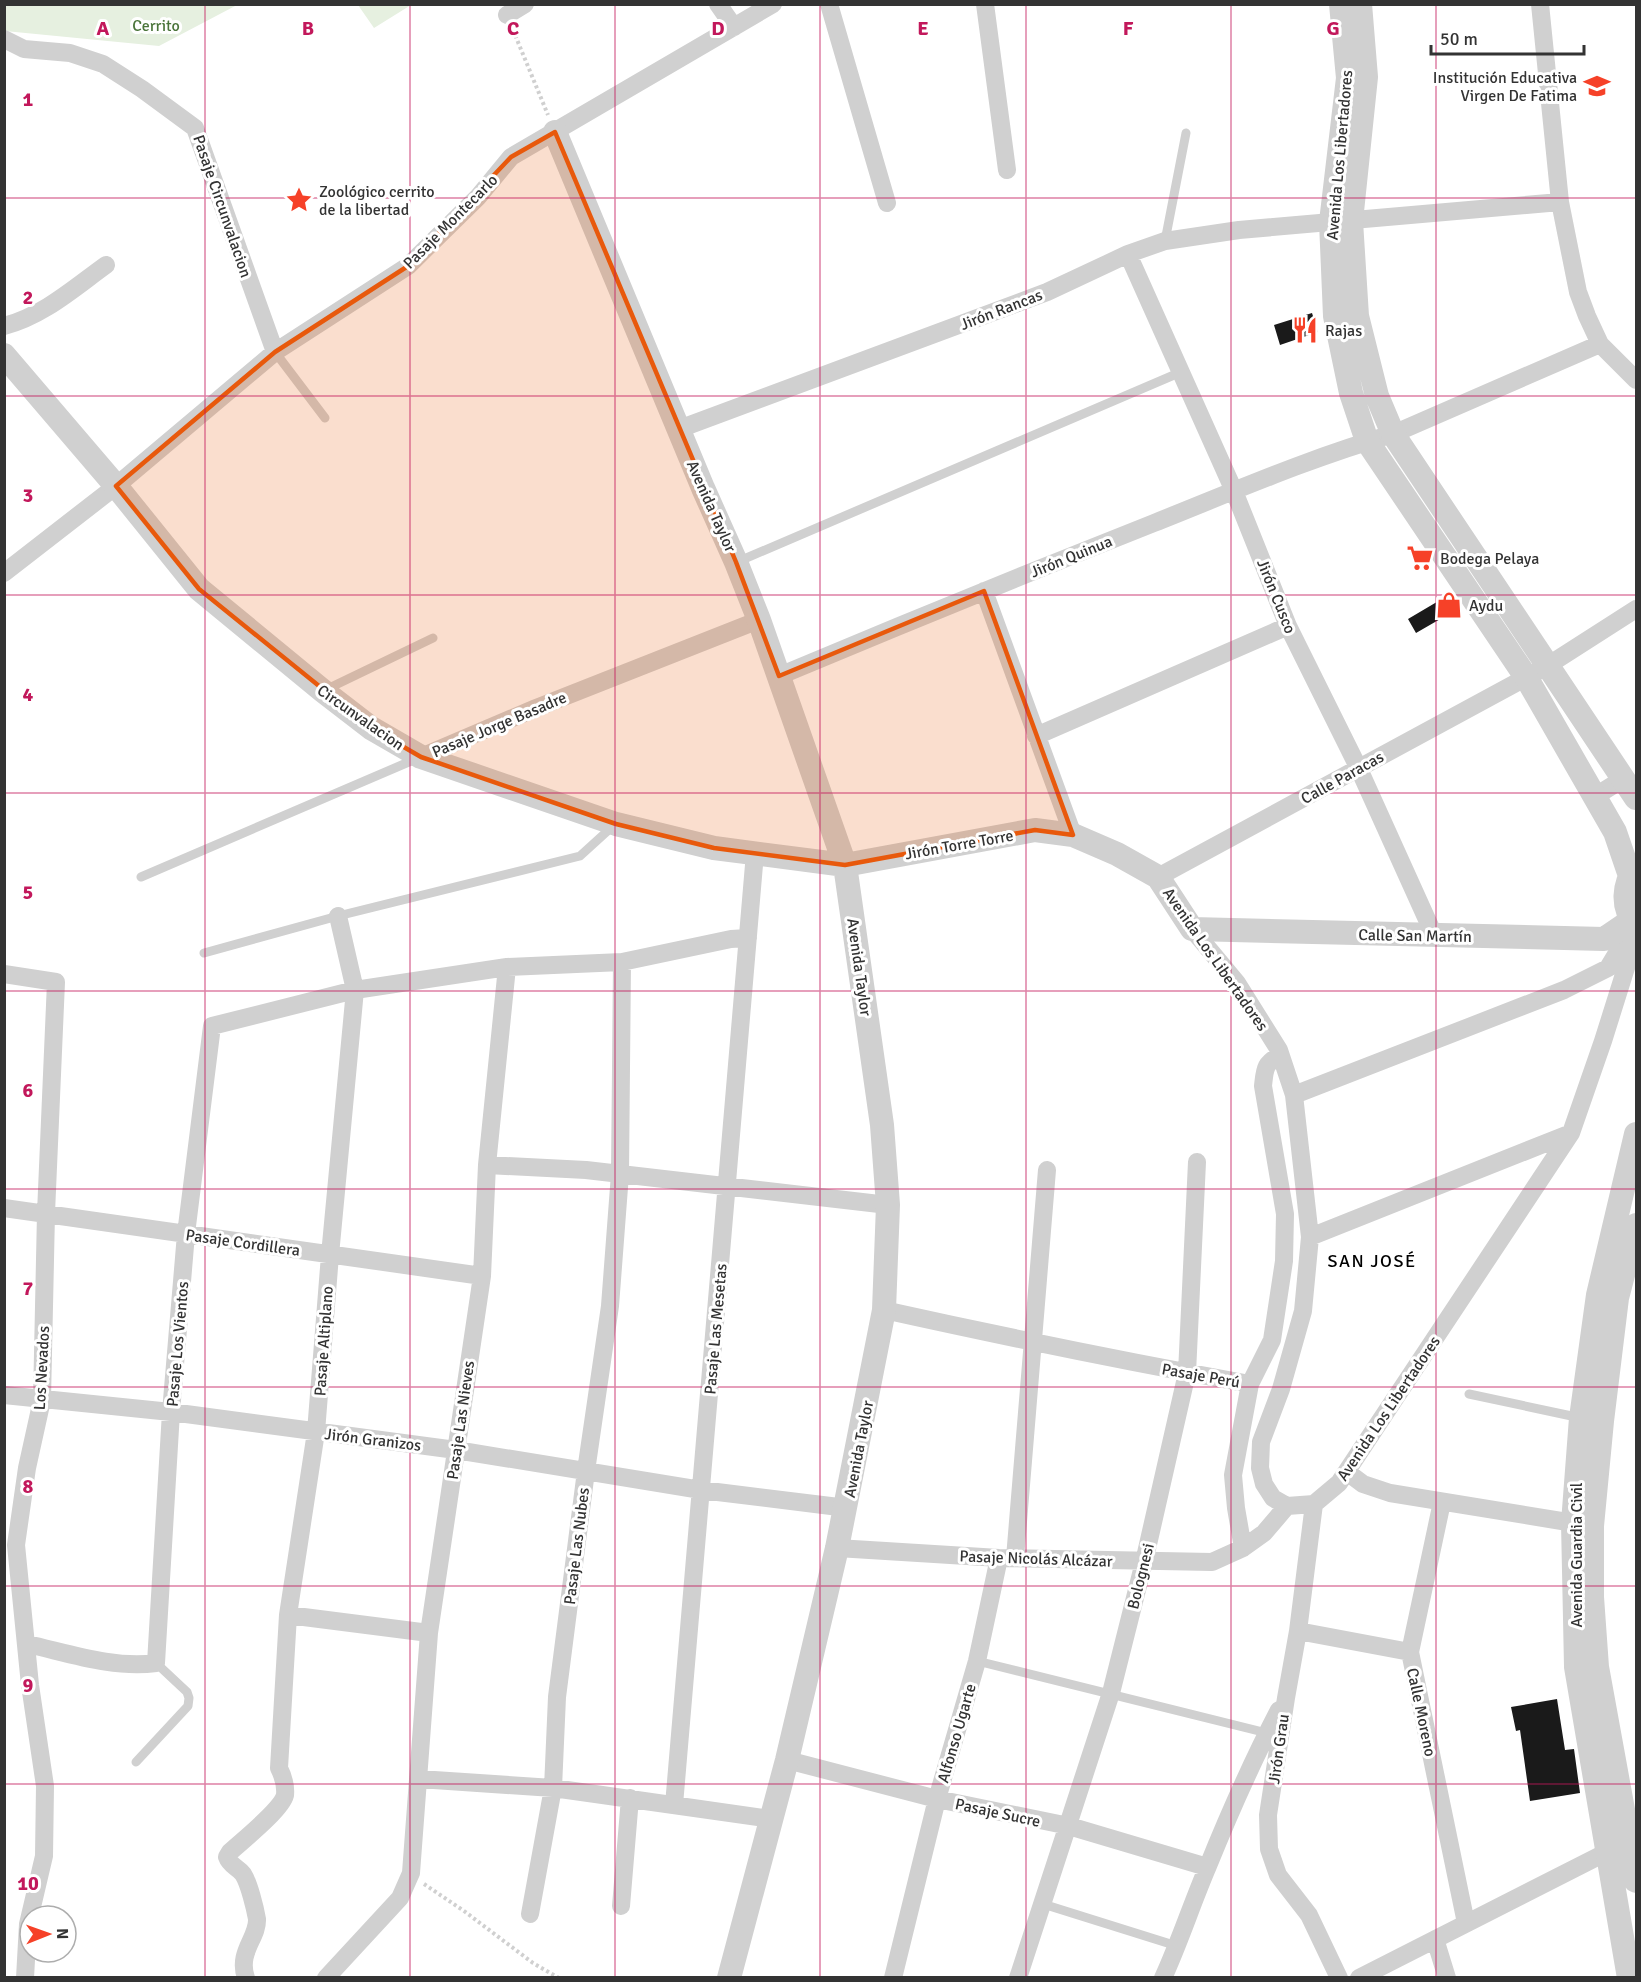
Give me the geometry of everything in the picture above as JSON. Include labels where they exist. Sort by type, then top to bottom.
[{"type":"street","points":[[507,15],[525,4]]},
{"type":"street","points":[[718,4],[734,27]]},
{"type":"street","name":"Pasaje Montecarlo","points":[[4,573],[116,486],[275,352],[408,266],[478,197],[511,157],[773,4]]},
{"type":"street","points":[[829,4],[887,203]]},
{"type":"street","points":[[985,4],[1007,170]]},
{"type":"street","name":"Avenida Los Libertadores","points":[[1341,4],[1348,78],[1335,316],[1352,393],[1366,441],[1536,671],[1630,789]]},
{"type":"street","name":"Avenida Los Libertadores","points":[[1360,4],[1366,77],[1341,221],[1357,316],[1377,396],[1393,434],[1536,671],[1594,797],[1615,832],[1633,871]]},
{"type":"street","points":[[1540,4],[1560,202],[1578,292],[1600,344],[1636,380]]},
{"type":"street","name":"Pasaje Circunvalacion","points":[[4,39],[24,48],[70,53],[103,64],[195,128],[275,352]]},
{"type":"street","name":"Avenida Taylor","points":[[555,132],[759,620],[845,865],[882,1125],[888,1205],[884,1310],[847,1508],[787,1760],[729,1977]]},
{"type":"street","name":"Jirón Rancas","points":[[679,429],[1047,292],[1128,254],[1165,242],[1239,230],[1560,202]]},
{"type":"street","name":"Jirón Cusco","points":[[1128,254],[1234,491],[1288,626],[1359,769],[1434,935]]},
{"type":"street","points":[[4,326],[17,323],[46,308],[106,265]]},
{"type":"street","points":[[1393,434],[1600,344]]},
{"type":"street","name":"Circunvalacion","points":[[4,355],[116,486],[199,589],[371,728],[421,757],[616,824],[714,848],[845,865]]},
{"type":"street","name":"Jirón Quinua","points":[[779,676],[1234,491],[1366,441],[1393,434]]},
{"type":"street","points":[[984,591],[1073,835]]},
{"type":"street","name":"Calle Paracas","points":[[1158,877],[1536,671],[1636,609]]},
{"type":"street","name":"Pasaje Jorge Basadre","points":[[421,757],[536,708],[759,620]]},
{"type":"street","points":[[1036,736],[1288,626]]},
{"type":"street","points":[[1594,797],[1630,789]]},
{"type":"street","name":"Jirón Torre Torre","points":[[845,865],[1035,830],[1073,835]]},
{"type":"street","name":"Avenida Los Libertadores","points":[[1073,835],[1117,854],[1158,877],[1192,929],[1237,983],[1280,1054],[1294,1095],[1310,1237],[1303,1311],[1281,1389],[1261,1442],[1260,1468],[1264,1484],[1273,1498],[1287,1506]]},
{"type":"street","name":"Pasaje Las Mesetas","points":[[674,1804],[755,853]]},
{"type":"street","points":[[1294,1095],[1564,990],[1608,968],[1635,926],[1627,909],[1625,898],[1626,886],[1633,871]]},
{"type":"street","name":"Pasaje Altiplano","points":[[246,1977],[242,1968],[257,1922],[252,1897],[243,1875],[228,1862],[227,1857],[279,1807],[285,1796],[284,1780],[279,1768],[288,1615],[316,1432],[355,990],[338,916]]},
{"type":"street","name":"Avenida Los Libertadores","points":[[1314,1504],[1340,1483],[1571,1132],[1604,1041],[1635,926]]},
{"type":"street","name":"Calle San Martín","points":[[1192,929],[1604,939],[1635,926]]},
{"type":"street","points":[[355,990],[507,967],[622,962],[731,939],[748,938]]},
{"type":"street","name":"Pasaje Las Nubes","points":[[530,1914],[553,1788],[556,1697],[610,1306],[620,1174],[622,962]]},
{"type":"street","name":"Pasaje Las Nieves","points":[[411,1873],[429,1633],[482,1276],[487,1165],[507,967]]},
{"type":"street","name":"Los Nevados","points":[[4,974],[56,982],[46,1213],[42,1400],[10,1548],[27,1644],[30,1685],[45,1786],[44,1856],[28,1924],[25,1977]]},
{"type":"street","name":"Pasaje Los Vientos","points":[[156,1663],[171,1412],[186,1234],[212,1026],[355,990]]},
{"type":"street","name":"Pasaje Perú","points":[[884,1310],[1033,1342],[1250,1384],[1272,1340],[1284,1262],[1285,1214],[1263,1086],[1264,1070],[1269,1061],[1280,1054]]},
{"type":"street","points":[[1310,1237],[1571,1132]]},
{"type":"street","name":"Avenida Guardia Civil","points":[[1629,1977],[1576,1667],[1582,1525],[1581,1418],[1598,1295],[1636,1134]]},
{"type":"street","name":"Bolognesi","points":[[1018,1977],[1111,1693],[1144,1562],[1187,1373],[1197,1162]]},
{"type":"street","points":[[487,1165],[586,1170],[888,1205]]},
{"type":"street","name":"Alfonso Ugarte","points":[[893,1977],[937,1799],[1007,1558],[1033,1342],[1047,1170]]},
{"type":"street","name":"Pasaje Cordillera","points":[[4,1208],[482,1276]]},
{"type":"street","name":"Avenida Guardia Civil","points":[[1636,1225],[1617,1298],[1602,1421],[1582,1525],[1592,1597],[1597,1667],[1636,1881]]},
{"type":"street","points":[[1243,1548],[1233,1475],[1250,1384]]},
{"type":"street","name":"Jirón Granizos","points":[[4,1395],[171,1412],[456,1450],[701,1490],[847,1508]]},
{"type":"street","points":[[1347,1472],[1363,1484],[1390,1493],[1582,1525]]},
{"type":"street","name":"Calle Moreno","points":[[1442,1502],[1410,1652],[1466,1923]]},
{"type":"street","points":[[1287,1506],[1314,1504]]},
{"type":"street","name":"Jirón Grau","points":[[1314,1504],[1298,1630],[1268,1815],[1269,1849],[1278,1875],[1309,1915],[1339,1977]]},
{"type":"street","name":"Pasaje Nicolás Alcázar","points":[[837,1548],[1007,1558],[1212,1562],[1243,1548],[1264,1533],[1287,1506]]},
{"type":"street","points":[[288,1615],[429,1633]]},
{"type":"street","points":[[1298,1630],[1410,1652]]},
{"type":"street","points":[[27,1644],[117,1662],[143,1665],[156,1663]]},
{"type":"street","points":[[1163,1977],[1178,1946],[1207,1867],[1267,1733],[1286,1698]]},
{"type":"street","name":"Pasaje Sucre","points":[[787,1760],[937,1799],[1069,1826],[1207,1867]]},
{"type":"street","points":[[419,1779],[553,1788],[771,1819]]},
{"type":"street","points":[[621,1906],[630,1798]]},
{"type":"street","points":[[1359,1977],[1607,1852],[1631,1846]]},
{"type":"street","points":[[326,1977],[400,1898],[411,1873]]},
{"type":"street","points":[[1435,1939],[1447,1977]]},
{"type":"lane","points":[[1165,242],[1186,132]]},
{"type":"lane","points":[[275,352],[325,418]]},
{"type":"lane","points":[[736,562],[1181,372]]},
{"type":"lane","points":[[323,691],[434,638]]},
{"type":"lane","name":"Pasaje Jorge Basadre","points":[[141,877],[421,757]]},
{"type":"lane","points":[[204,953],[338,916],[580,856],[616,824]]},
{"type":"lane","points":[[1469,1394],[1581,1418]]},
{"type":"lane","points":[[977,1661],[1267,1733]]},
{"type":"lane","points":[[136,1762],[188,1706],[187,1692],[156,1663]]},
{"type":"lane","points":[[1043,1904],[1178,1946]]},
{"type":"path","points":[[507,15],[555,132]]},
{"type":"path","points":[[411,1873],[430,1890],[464,1911],[533,1963],[559,1977]]},
{"type":"highlighted area","points":[[555,132],[736,562],[779,676],[984,591],[1073,835],[1035,830],[845,865],[714,848],[616,824],[421,757],[371,728],[199,589],[116,486],[275,352],[408,266],[511,157]]},
{"type":"green space","name":"Cerrito","points":[[5,5],[237,5],[159,46],[5,31]]},
{"type":"green space","points":[[358,5],[411,5],[374,28]]},
{"type":"building","points":[[1312,313],[1318,332],[1280,345],[1274,325]]},
{"type":"building","points":[[1452,593],[1461,607],[1416,633],[1408,619]]},
{"type":"building","points":[[1557,1699],[1565,1750],[1574,1749],[1580,1793],[1530,1801],[1520,1730],[1516,1731],[1511,1707]]},
{"type":"place","name":"Institución Educativa Virgen De Fatima","points":[[1597,86]]},
{"type":"place","name":"Zoológico cerrito de la libertad","points":[[299,200]]},
{"type":"place","name":"Rajas","points":[[1305,330]]},
{"type":"place","name":"Bodega Pelaya","points":[[1420,558]]},
{"type":"place","name":"Aydu","points":[[1449,605]]},
{"type":"district","name":"SAN JOSÉ","points":[[1372,1261]]}]
